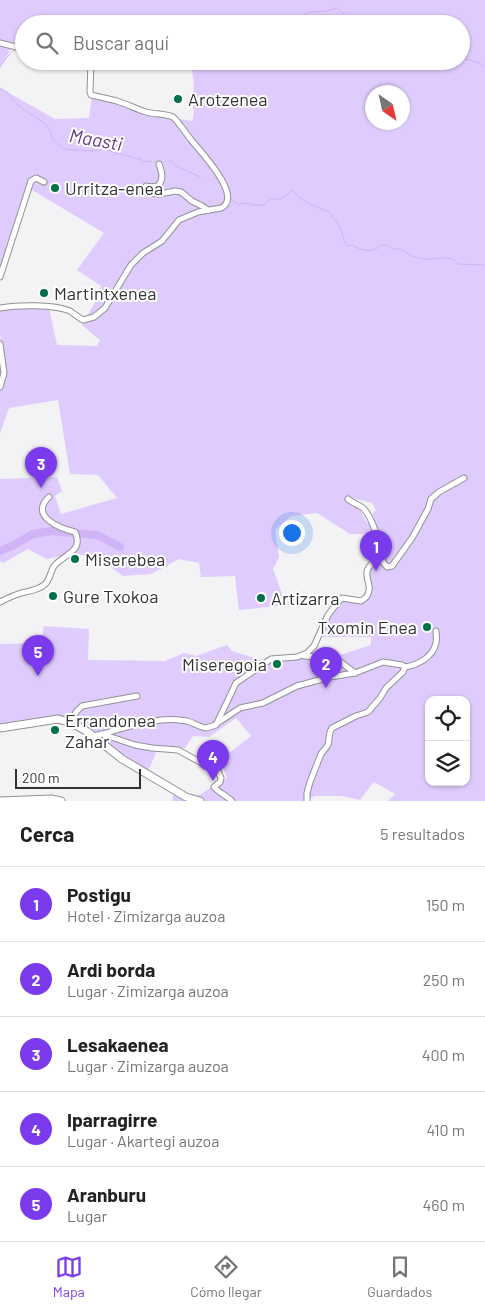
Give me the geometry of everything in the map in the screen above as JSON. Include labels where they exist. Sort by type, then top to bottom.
[{"type":"street","points":[[0,43],[15,47]]},
{"type":"street","points":[[0,308],[13,306],[59,308],[71,312],[82,320],[94,317],[106,308],[131,265],[143,253],[162,241],[179,220],[208,210],[224,207],[228,203],[226,192],[216,170],[173,117],[148,112],[120,102],[91,95],[91,70]]},
{"type":"street","points":[[159,164],[162,172],[161,182],[158,186],[146,186],[145,189],[152,193],[160,194],[175,191],[181,192],[192,202],[208,210]]},
{"type":"street","points":[[0,278],[31,181],[36,178],[44,182]]},
{"type":"street","points":[[0,344],[4,373],[0,387]]},
{"type":"street","points":[[348,499],[353,504],[363,508],[372,524],[379,542],[383,562],[387,567],[392,566],[412,538],[431,499],[439,492],[464,478]]},
{"type":"street","points":[[0,602],[44,585],[55,565],[70,553],[77,544],[78,539],[75,532],[51,521],[42,512],[42,506],[49,497]]},
{"type":"street","points":[[216,725],[236,683],[271,659],[307,653],[314,646],[328,615],[336,603],[342,598],[361,601],[368,595],[369,588],[366,576],[368,569],[372,562],[382,558]]},
{"type":"street","points":[[93,736],[141,724],[171,719],[189,721],[206,728],[216,725],[240,708],[263,703],[297,686],[330,677],[355,673],[383,662],[402,664],[404,667],[413,666],[428,656],[433,650],[436,642],[436,630]]},
{"type":"street","points":[[301,655],[334,657],[355,673]]},
{"type":"street","points":[[307,801],[310,782],[321,754],[328,746],[332,728],[368,712],[386,688],[403,672],[404,667]]},
{"type":"street","points":[[71,722],[76,712],[82,706],[137,696]]},
{"type":"street","points":[[0,728],[58,719],[71,722],[93,736],[122,760],[186,797],[200,801]]},
{"type":"street","points":[[102,734],[152,748],[178,750],[205,766],[214,766],[221,778],[220,782],[214,787],[227,795],[232,801]]},
{"type":"street","points":[[0,800],[51,799],[61,801]]},
{"type":"shaded area","points":[[0,0],[485,0],[485,801],[388,801],[395,794],[374,782],[360,800],[343,796],[315,796],[304,801],[172,801],[175,787],[196,797],[227,778],[220,760],[251,736],[236,718],[209,737],[193,736],[185,748],[157,750],[147,774],[66,720],[0,730],[0,644],[41,643],[44,626],[89,629],[88,660],[165,661],[184,653],[196,656],[227,645],[232,651],[261,660],[284,656],[331,658],[371,645],[371,637],[318,637],[338,602],[364,601],[368,588],[365,567],[378,554],[374,534],[350,534],[317,513],[291,516],[275,530],[279,557],[273,569],[286,605],[239,610],[235,576],[201,577],[199,563],[179,559],[151,574],[123,576],[105,563],[76,553],[47,559],[28,549],[3,563],[0,561],[0,479],[57,477],[62,491],[55,496],[61,514],[117,498],[98,475],[70,474],[58,400],[9,408],[0,433],[0,309],[49,308],[57,345],[97,346],[100,340],[82,325],[94,304],[101,286],[77,270],[104,233],[32,190],[0,278],[0,88],[55,119],[89,118],[92,96],[118,103],[139,113],[192,121],[194,114],[192,100],[194,85],[192,70],[470,70],[470,15],[15,15],[15,48],[12,47],[0,68]],"holes":[[[351,498],[372,503],[376,510],[372,514],[374,517],[372,521],[367,523],[359,508],[350,503]]]},
{"type":"waterway","points":[[305,15],[309,12],[327,11],[337,8],[345,15]]},
{"type":"waterway","points":[[0,67],[15,49]]},
{"type":"waterway","points":[[470,60],[485,67]]},
{"type":"waterway","name":"Maasti","points":[[0,88],[7,92],[27,112],[47,125],[52,138],[65,149],[92,151],[104,149],[141,159],[143,162],[151,161]]},
{"type":"waterway","name":"Maasti","points":[[168,161],[172,161],[176,166],[200,177]]},
{"type":"waterway","name":"Maasti","points":[[230,199],[238,204],[264,205],[271,199],[281,199],[293,190],[305,201],[330,212],[340,228],[347,246],[352,245],[360,249],[369,250],[384,245],[393,249]]},
{"type":"waterway","name":"Maasti","points":[[394,249],[401,249],[410,256],[422,259],[447,258],[458,264],[485,265]]},
{"type":"waterway","points":[[0,551],[33,534],[52,531],[97,535],[120,547]]},
{"type":"place","name":"Arotzenea","points":[[178,99]]},
{"type":"place","name":"Urritza-enea","points":[[55,188]]},
{"type":"place","name":"Martintxenea","points":[[44,293]]},
{"type":"place","name":"Lesakaenea","points":[[41,488]]},
{"type":"place","name":"Miserebea","points":[[75,559]]},
{"type":"place","name":"Postigu","points":[[376,571]]},
{"type":"place","name":"Gure Txokoa","points":[[53,596]]},
{"type":"place","name":"Artizarra","points":[[261,598]]},
{"type":"place","name":"Txomin Enea","points":[[427,627]]},
{"type":"place","name":"Miseregoia","points":[[277,664]]},
{"type":"place","name":"Aranburu","points":[[38,676]]},
{"type":"place","name":"Ardi borda","points":[[326,688]]},
{"type":"place","name":"Errandonea Zahar","points":[[55,730]]},
{"type":"place","name":"Iparragirre","points":[[213,781]]}]
